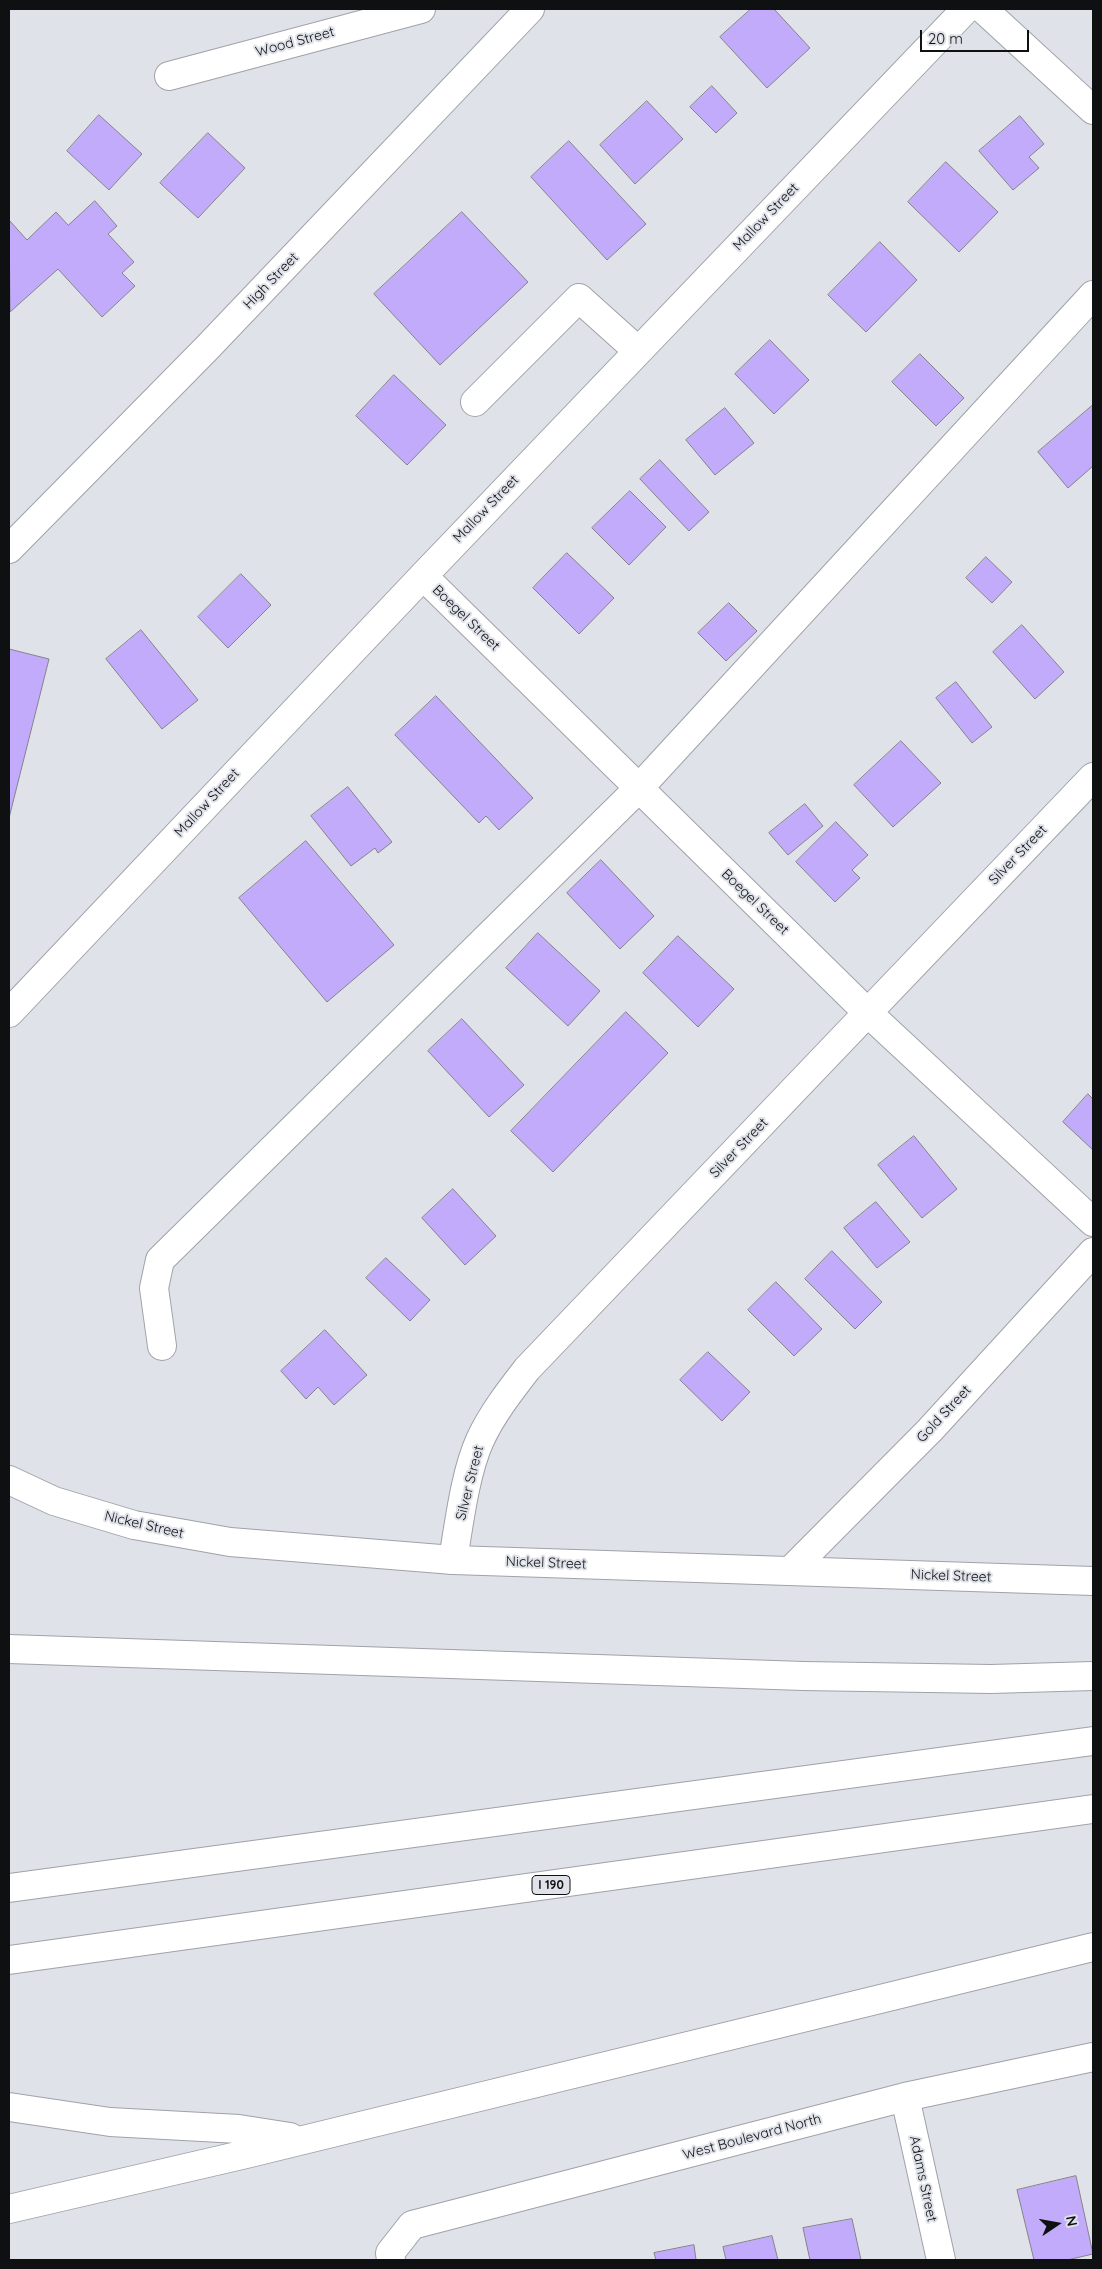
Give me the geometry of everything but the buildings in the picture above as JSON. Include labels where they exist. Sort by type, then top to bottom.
[{"type":"main road","name":"Wood Street","points":[[169,76],[421,9]]},
{"type":"main road","name":"High Street","points":[[9,549],[200,355],[530,9]]},
{"type":"main road","name":"Mallow Street","points":[[9,1013],[422,576],[966,9]]},
{"type":"main road","points":[[983,9],[1093,110]]},
{"type":"main road","points":[[162,1346],[154,1288],[160,1260],[639,788],[1093,295]]},
{"type":"main road","points":[[475,402],[579,298],[638,351]]},
{"type":"main road","name":"Boegel Street","points":[[422,576],[868,1013],[1093,1222]]},
{"type":"main road","name":"Silver Street","points":[[453,1560],[466,1489],[480,1440],[501,1403],[527,1369],[1093,776]]},
{"type":"main road","name":"Gold Street","points":[[790,1571],[930,1430],[1093,1252]]},
{"type":"main road","name":"Nickel Street","points":[[9,1480],[54,1501],[134,1525],[230,1542],[453,1560],[1093,1581]]},
{"type":"main road","points":[[9,1649],[803,1676],[991,1679],[1093,1676]]},
{"type":"main road","points":[[9,1666],[86,1653]]},
{"type":"main road","points":[[9,1888],[1093,1741]]},
{"type":"main road","name":"I 190","points":[[9,1960],[1093,1809]]},
{"type":"main road","points":[[9,2209],[1093,1947]]},
{"type":"main road","name":"West Boulevard North","points":[[391,2260],[390,2253],[412,2225],[905,2097],[1093,2057]]},
{"type":"main road","name":"Adams Street","points":[[905,2097],[941,2260]]},
{"type":"main road","points":[[9,2107],[110,2122],[239,2129],[301,2139]]}]
